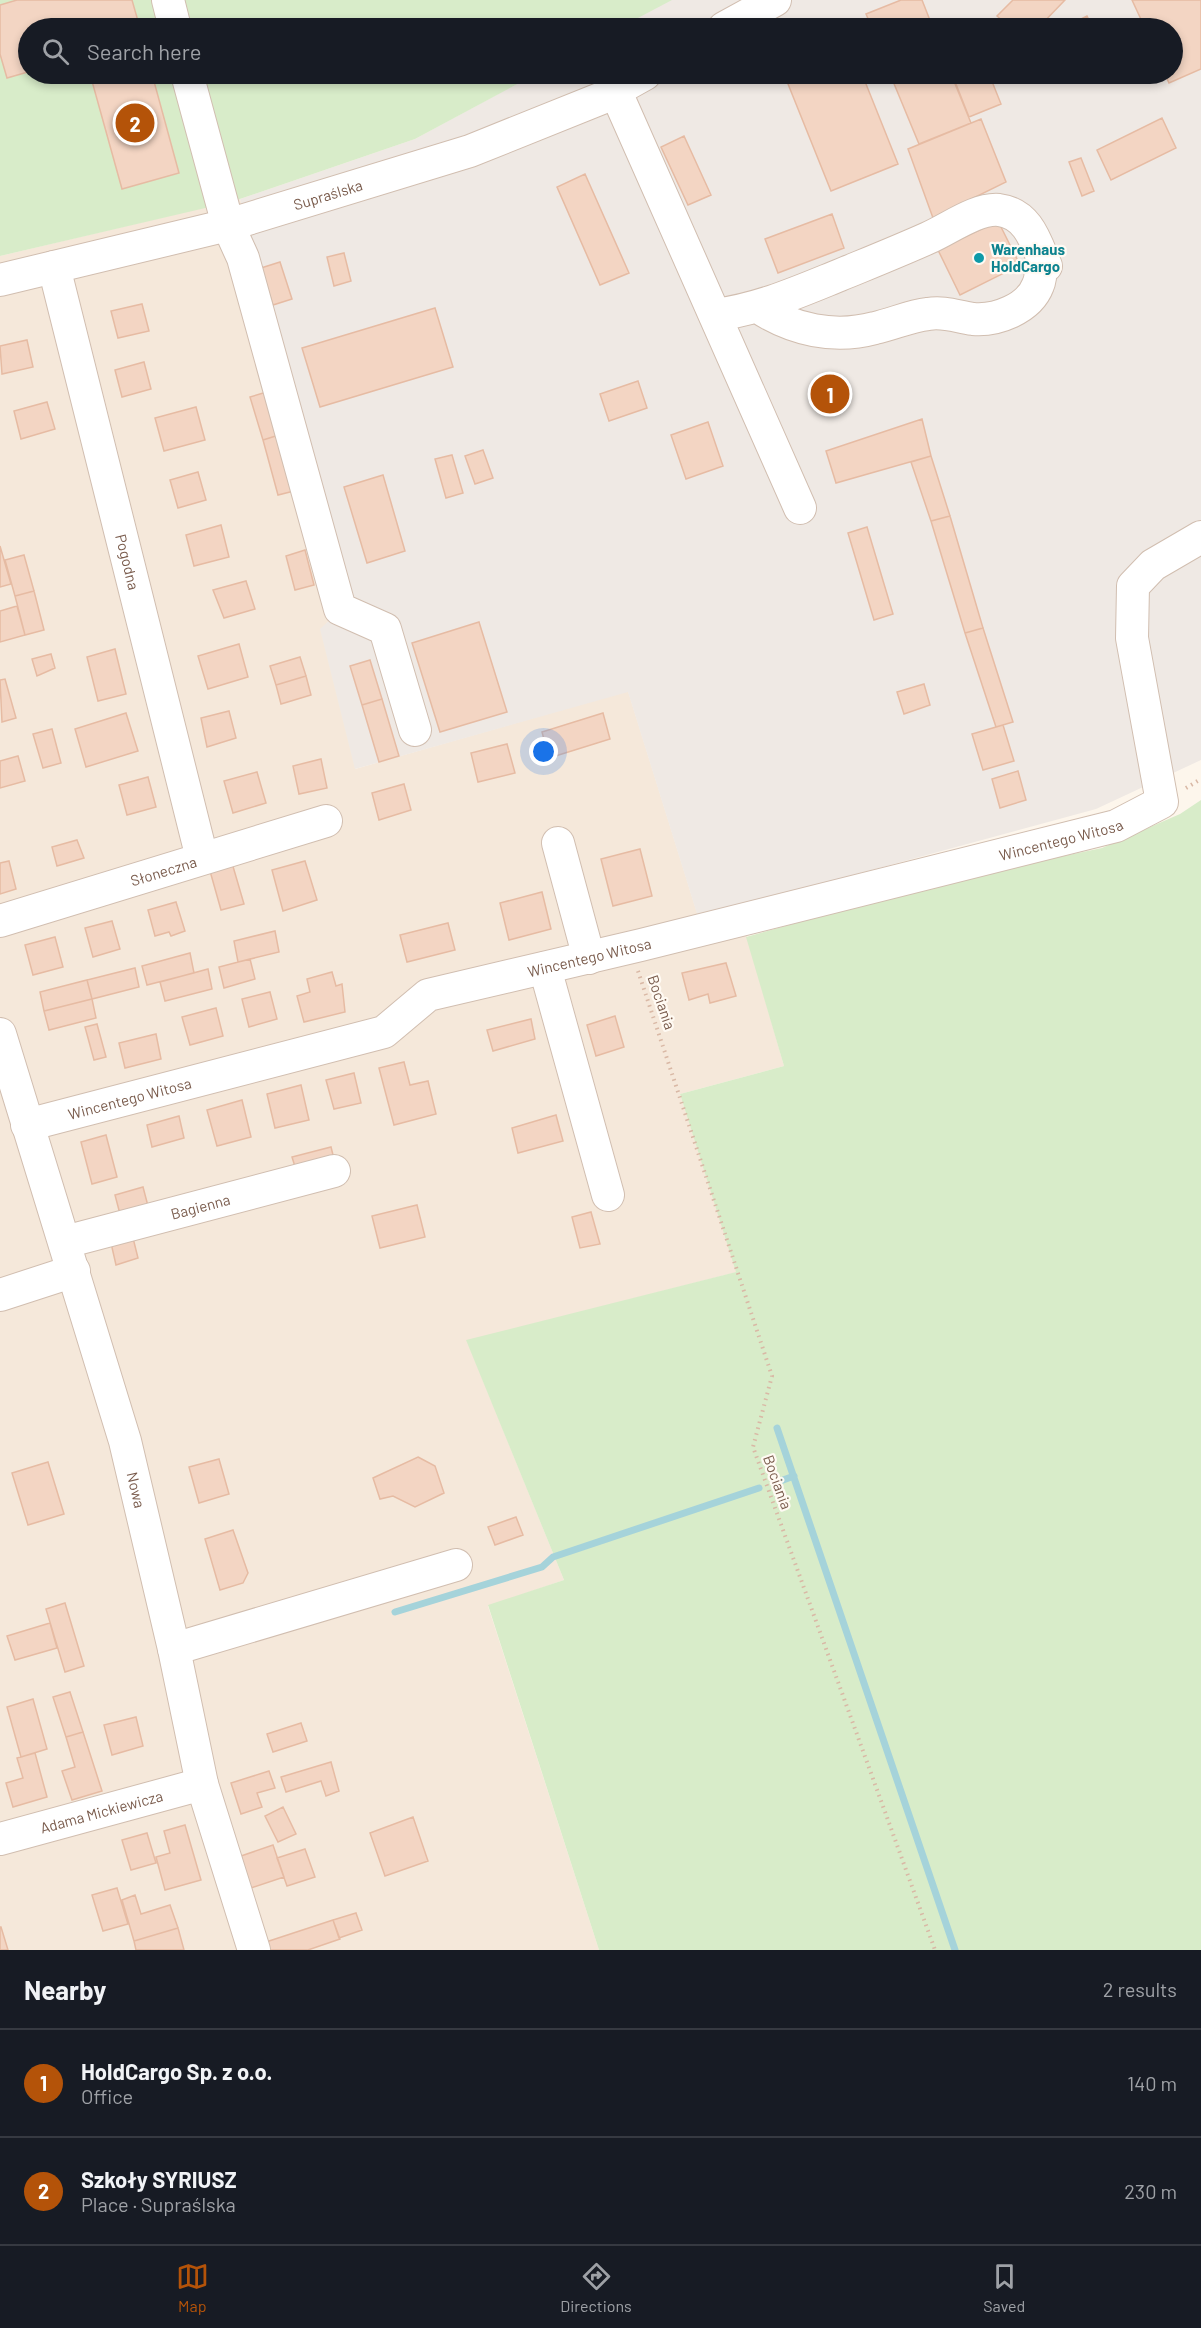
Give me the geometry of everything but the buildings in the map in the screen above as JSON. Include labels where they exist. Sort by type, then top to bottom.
[{"type":"street","points":[[168,0],[172,18]]},
{"type":"street","points":[[742,18],[775,0]]},
{"type":"street","points":[[190,84],[228,225],[243,258],[340,609],[385,629],[415,730]]},
{"type":"street","name":"Supraślska","points":[[0,280],[228,225],[470,151],[602,98],[626,84]]},
{"type":"street","points":[[615,90],[800,508]]},
{"type":"street","points":[[715,315],[758,307],[929,238],[987,210],[1002,210],[1018,217],[1029,226],[1046,266],[1041,262],[1038,286],[1023,303],[1001,318],[974,319],[939,312],[916,315],[874,329],[829,334],[778,320],[758,307]]},
{"type":"street","name":"Pogodna","points":[[54,267],[202,858]]},
{"type":"street","name":"Wincentego Witosa","points":[[27,1125],[384,1032],[428,995],[630,948],[1116,826],[1162,802],[1132,638],[1133,586],[1153,565],[1201,537]]},
{"type":"street","name":"Słoneczna","points":[[0,921],[326,821]]},
{"type":"street","points":[[558,843],[589,958]]},
{"type":"street","points":[[545,968],[608,1195]]},
{"type":"street","name":"Nowa","points":[[0,1034],[125,1441],[174,1649],[202,1784],[254,1950]]},
{"type":"street","name":"Bagienna","points":[[0,1295],[69,1256],[334,1171]]},
{"type":"street","points":[[174,1649],[456,1565]]},
{"type":"street","name":"Adama Mickiewicza","points":[[0,1839],[202,1784]]},
{"type":"path","name":"Bociania","points":[[630,948],[772,1376],[753,1447],[935,1950]]},
{"type":"shaded area","points":[[668,0],[1201,0],[1201,760],[1096,809],[698,917],[628,692],[355,769],[320,629],[351,600],[240,199],[415,139],[517,84],[1183,84],[1183,18],[635,18]]},
{"type":"shaded area","points":[[240,199],[351,600],[355,769],[628,691],[698,916],[738,905],[784,1066],[680,1094],[737,1272],[467,1341],[564,1580],[488,1606],[599,1950],[0,1950],[0,256]]},
{"type":"green space","points":[[0,0],[672,0],[638,18],[18,18],[18,84],[517,84],[415,139],[231,202],[0,256]]},
{"type":"green space","points":[[1201,800],[1201,1950],[599,1950],[488,1605],[564,1580],[466,1340],[736,1272],[680,1094],[784,1066],[746,937],[958,878],[1102,848],[1180,814]]},
{"type":"waterway","points":[[777,1428],[955,1950]]},
{"type":"waterway","points":[[775,1483],[794,1476]]},
{"type":"waterway","points":[[395,1612],[542,1567],[553,1557],[759,1488]]},
{"type":"place","name":"Szkoły SYRIUSZ","points":[[135,123]]},
{"type":"place","name":"Warenhaus HoldCargo","points":[[979,258]]},
{"type":"place","name":"HoldCargo Sp. z o.o.","points":[[830,394]]}]
